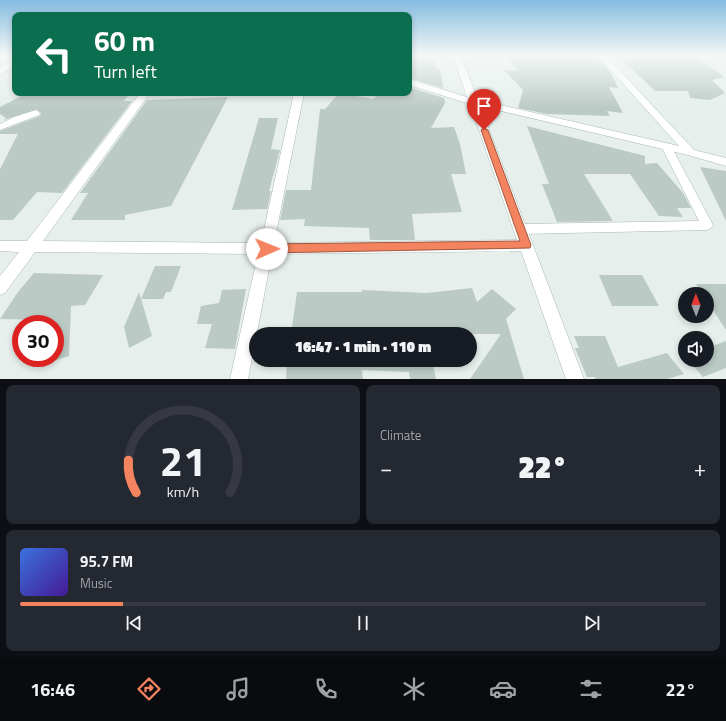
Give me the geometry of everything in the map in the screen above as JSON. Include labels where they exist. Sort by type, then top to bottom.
[{"type":"street","points":[[464,74],[575,379]]},
{"type":"street","points":[[618,74],[690,152]]},
{"type":"street","points":[[412,83],[474,102],[666,146],[726,162]]},
{"type":"street","points":[[0,288],[143,96]]},
{"type":"street","points":[[239,379],[298,96]]},
{"type":"street","points":[[0,246],[267,249],[526,245]]},
{"type":"lane","points":[[0,127],[17,119],[36,113]]},
{"type":"lane","points":[[520,229],[707,226],[666,146]]},
{"type":"building","points":[[412,74],[441,74],[443,88],[412,79]]},
{"type":"building","points":[[508,74],[611,74],[618,88],[609,87],[623,113],[607,111],[610,116],[547,114],[518,108],[523,90]]},
{"type":"building","points":[[637,74],[720,74],[724,77],[712,80],[725,93],[710,100],[690,98],[688,91],[655,91]]},
{"type":"building","points":[[412,88],[444,98],[445,103],[431,128],[454,127],[460,144],[466,174],[451,174],[462,212],[412,214],[415,240],[370,240],[369,228],[304,226],[305,219],[280,220],[286,190],[311,190],[320,109],[325,109],[336,96],[356,96],[373,99],[376,96],[412,96]]},
{"type":"building","points":[[21,96],[128,96],[124,101],[132,101],[62,193],[37,192],[13,220],[0,220],[0,169],[18,134],[0,134],[0,131],[40,116],[41,113],[36,109],[4,120],[6,118],[0,114],[0,107]]},
{"type":"building","points":[[228,97],[171,206],[125,215],[125,220],[71,220],[88,193],[80,193],[147,100]]},
{"type":"building","points":[[259,118],[278,118],[271,149],[280,150],[269,191],[271,191],[265,220],[267,209],[232,210]]},
{"type":"building","points":[[527,126],[645,156],[645,164],[657,163],[683,193],[691,208],[677,208],[683,217],[659,216],[630,174],[584,174],[613,221],[557,222],[542,184],[549,184]]},
{"type":"building","points":[[700,167],[726,171],[726,221]]},
{"type":"building","points":[[155,266],[181,266],[171,292],[166,292],[163,299],[141,299]]},
{"type":"building","points":[[34,273],[103,275],[85,305],[71,306],[69,356],[64,358],[64,315],[12,315],[12,319],[0,319],[18,292]]},
{"type":"building","points":[[599,275],[642,275],[659,306],[612,306]]},
{"type":"building","points":[[696,284],[726,284],[726,330],[714,312],[714,287],[698,287]]},
{"type":"building","points":[[472,288],[477,302],[492,289],[516,309],[506,319],[524,379],[470,379],[501,334],[477,334],[477,327],[292,327],[297,292],[362,292],[362,290],[427,293]]},
{"type":"building","points":[[246,289],[235,349],[205,348],[212,324],[197,324],[201,306],[219,303],[222,290]]},
{"type":"building","points":[[139,292],[152,336],[129,348],[124,327]]},
{"type":"building","points":[[574,336],[605,336],[618,367],[667,353],[684,374],[667,379],[595,379],[595,377],[587,377],[575,348],[579,348]]},
{"type":"building","points":[[726,341],[726,368],[703,377],[694,367],[714,367],[714,345]]},
{"type":"building","points":[[287,367],[433,367],[436,379],[410,379],[409,372],[362,370],[363,379],[286,379]]},
{"type":"route","points":[[267,249],[526,245],[484,130]]}]
